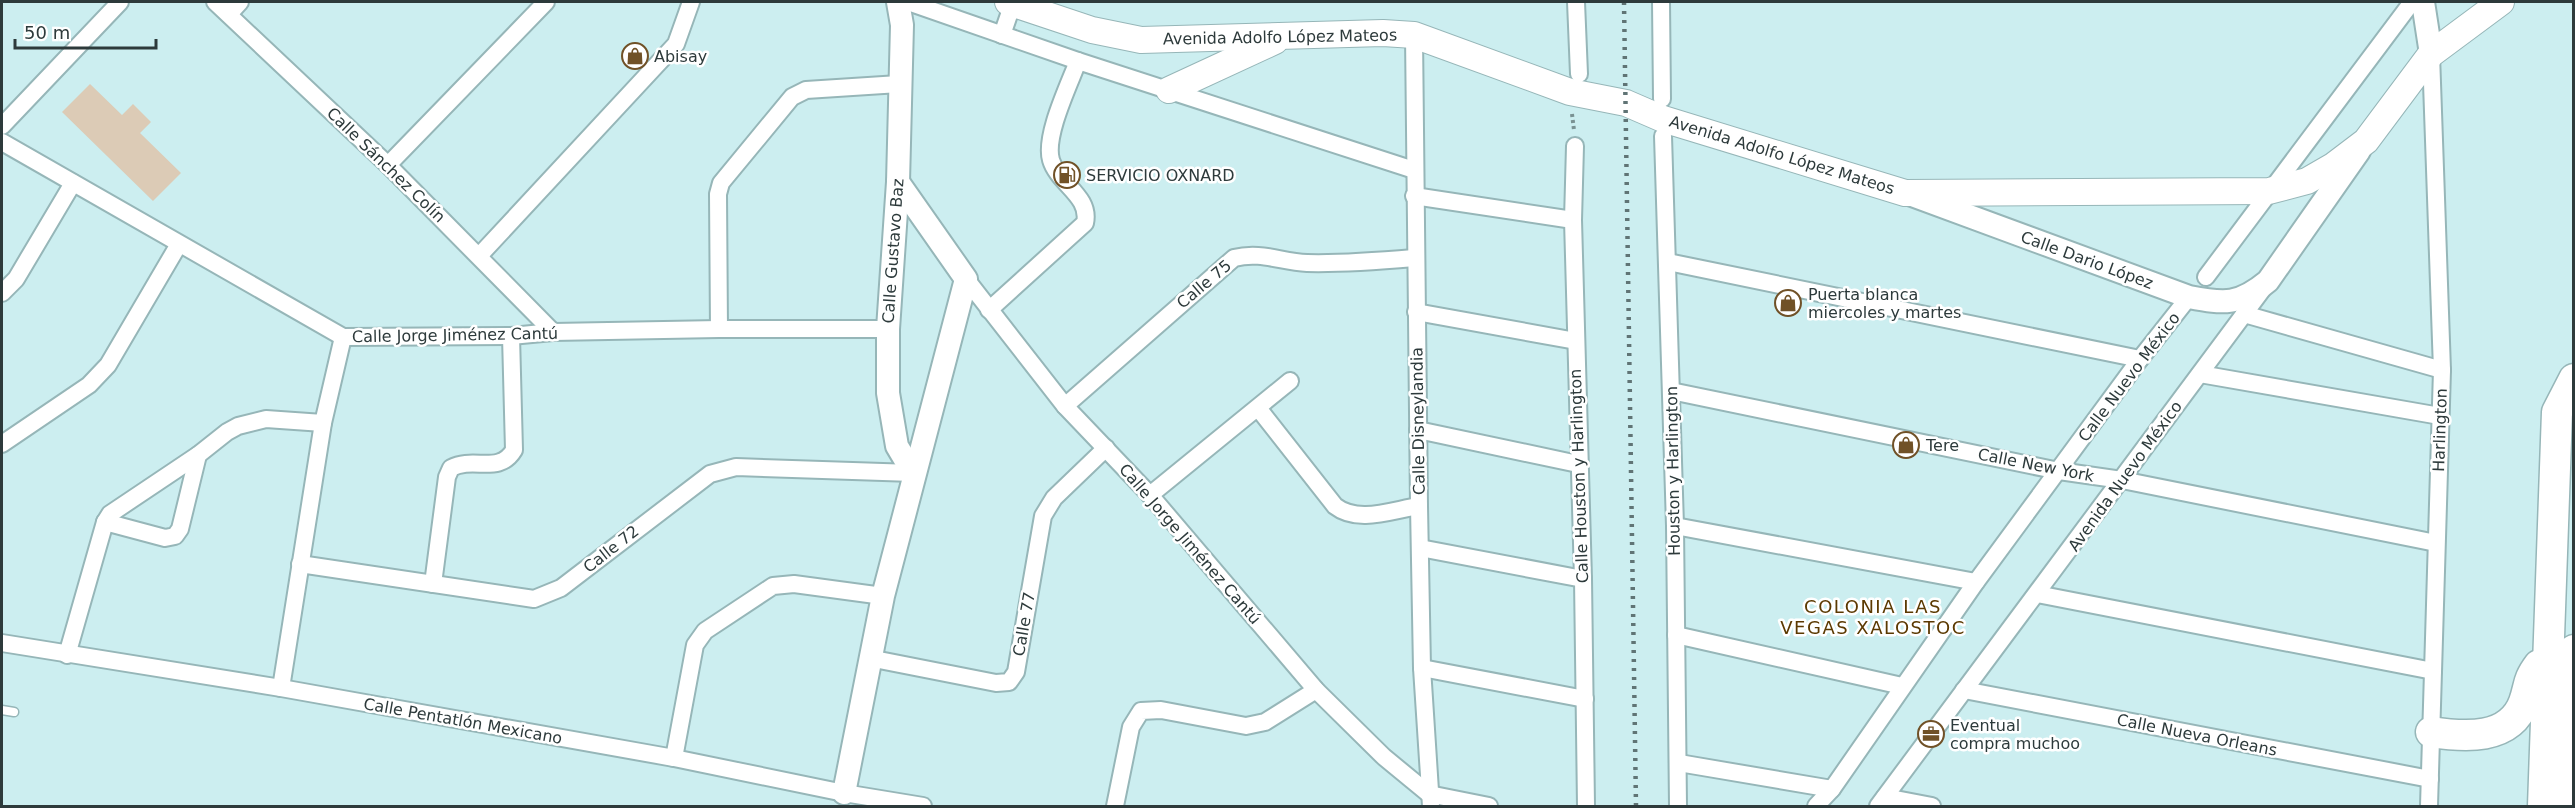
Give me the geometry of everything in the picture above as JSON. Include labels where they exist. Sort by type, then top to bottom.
[{"type":"highway","points":[[2566,807],[2557,412],[2574,379]]},
{"type":"highway","points":[[2432,732],[2458,736],[2480,735],[2496,732],[2511,723],[2524,702],[2529,678],[2561,651]]},
{"type":"highway","points":[[2543,807],[2561,651]]},
{"type":"main road","name":"Avenida Adolfo López Mateos","points":[[1010,2],[1092,30],[1141,40],[1383,33],[1414,35],[1570,92],[1626,103],[1663,119],[1905,193],[2269,191],[2307,181],[2333,166],[2366,141],[2431,54],[2490,3]]},
{"type":"main road","points":[[1170,90],[1283,37]]},
{"type":"street","points":[[2,126],[120,2]]},
{"type":"street","name":"Calle Sánchez Colín","points":[[215,2],[235,8],[553,332]]},
{"type":"street","points":[[388,165],[546,2]]},
{"type":"street","points":[[479,256],[676,44],[691,2]]},
{"type":"street","name":"Calle Gustavo Baz","points":[[898,2],[903,24]]},
{"type":"street","points":[[909,2],[1078,61],[1414,170]]},
{"type":"street","name":"Calle Gustavo Baz","points":[[909,2],[903,24],[899,84],[898,182],[888,329],[888,393],[897,446],[913,473]]},
{"type":"street","points":[[1002,35],[1010,2]]},
{"type":"street","points":[[1576,2],[1579,74]]},
{"type":"street","points":[[1661,2],[1662,99]]},
{"type":"street","points":[[2206,277],[2412,2]]},
{"type":"street","points":[[2423,2],[2431,54]]},
{"type":"street","name":"Calle Disneylandia","points":[[1414,35],[1414,258],[1422,668],[1430,800]]},
{"type":"street","name":"Harlington","points":[[2429,807],[2442,370],[2431,54]]},
{"type":"street","points":[[989,310],[1085,223],[1087,214],[1084,205],[1058,175],[1050,158],[1050,139],[1078,61]]},
{"type":"street","points":[[719,329],[718,194],[721,183],[792,97],[806,90],[899,84]]},
{"type":"street","name":"Houston y Harlington","points":[[1663,136],[1675,526],[1678,807]]},
{"type":"street","name":"Avenida Nuevo México","points":[[1881,802],[2200,374],[2366,141]]},
{"type":"street","name":"Calle Jorge Jiménez Cantú","points":[[2,142],[343,337],[511,336],[553,332],[719,329],[888,329]]},
{"type":"street","name":"Calle Houston y Harlington","points":[[1575,146],[1573,220],[1575,341],[1583,579],[1586,807]]},
{"type":"street","points":[[844,794],[883,596],[913,473],[966,279],[898,182]]},
{"type":"street","points":[[2,293],[9,278],[73,183]]},
{"type":"street","name":"Calle Dario López","points":[[1905,193],[2189,297],[2219,303],[2238,301],[2251,295],[2268,281]]},
{"type":"street","points":[[1414,196],[1573,220]]},
{"type":"street","points":[[2,444],[89,385],[108,365],[179,244]]},
{"type":"street","name":"Calle 75","points":[[1065,406],[1234,258],[1250,254],[1304,263],[1350,263],[1414,258]]},
{"type":"street","points":[[1668,262],[2140,359]]},
{"type":"street","name":"Calle Jorge Jiménez Cantú","points":[[966,279],[1065,406],[1150,495],[1316,690],[1430,800]]},
{"type":"street","name":"Calle Nuevo México","points":[[1816,807],[1832,789],[1976,582],[2140,359],[2189,297]]},
{"type":"street","points":[[1416,312],[1575,341]]},
{"type":"street","points":[[2244,314],[2442,370]]},
{"type":"street","points":[[433,584],[447,477],[451,468],[468,462],[497,464],[508,459],[514,450],[511,336]]},
{"type":"street","points":[[281,688],[323,423],[343,337]]},
{"type":"street","points":[[2200,374],[2439,416]]},
{"type":"street","points":[[1150,495],[1290,381]]},
{"type":"street","name":"Calle New York","points":[[1671,391],[2059,471],[2122,480],[2436,543]]},
{"type":"street","points":[[1258,408],[1335,506],[1344,513],[1356,516],[1419,506]]},
{"type":"street","points":[[67,655],[105,522],[110,514],[198,455],[227,432],[251,421],[283,418],[323,423]]},
{"type":"street","points":[[1418,430],[1578,464]]},
{"type":"street","name":"Calle 77","points":[[870,658],[996,683],[1009,682],[1016,672],[1043,516],[1054,498],[1106,448]]},
{"type":"street","points":[[105,522],[165,538],[175,536],[180,529],[198,455]]},
{"type":"street","name":"Calle 72","points":[[300,564],[534,599],[561,588],[710,474],[735,467],[913,473]]},
{"type":"street","points":[[1675,526],[1976,582]]},
{"type":"street","points":[[1420,548],[1583,579]]},
{"type":"street","points":[[674,759],[695,645],[705,631],[772,586],[794,584],[883,596]]},
{"type":"street","points":[[2037,594],[2433,671]]},
{"type":"street","points":[[1676,635],[1902,686]]},
{"type":"street","name":"Calle Pentatlón Mexicano","points":[[2,643],[281,688],[674,759],[844,794],[923,807]]},
{"type":"street","points":[[1422,668],[1585,699]]},
{"type":"street","points":[[1115,807],[1131,727],[1141,711],[1161,710],[1246,726],[1264,722],[1316,690]]},
{"type":"street","name":"Calle Nueva Orleans","points":[[1964,690],[2430,779]]},
{"type":"street","points":[[1678,764],[1832,789]]},
{"type":"street","points":[[1430,800],[1490,807]]},
{"type":"street","points":[[1881,802],[1932,807]]},
{"type":"lane","points":[[2,710],[14,712]]},
{"type":"building","points":[[90,84],[122,115],[133,104],[151,122],[140,133],[181,173],[153,201],[62,112]]},
{"type":"railway","points":[[1624,2],[1636,806]]},
{"type":"place","name":"Abisay","points":[[635,56]]},
{"type":"place","name":"SERVICIO OXNARD","points":[[1067,175]]},
{"type":"place","name":"Puerta blanca miercoles y martes","points":[[1788,303]]},
{"type":"place","name":"Tere","points":[[1906,445]]},
{"type":"place","name":"Eventual compra muchoo","points":[[1931,734]]},
{"type":"district","name":"COLONIA LAS VEGAS XALOSTOC","points":[[1873,616]]}]
